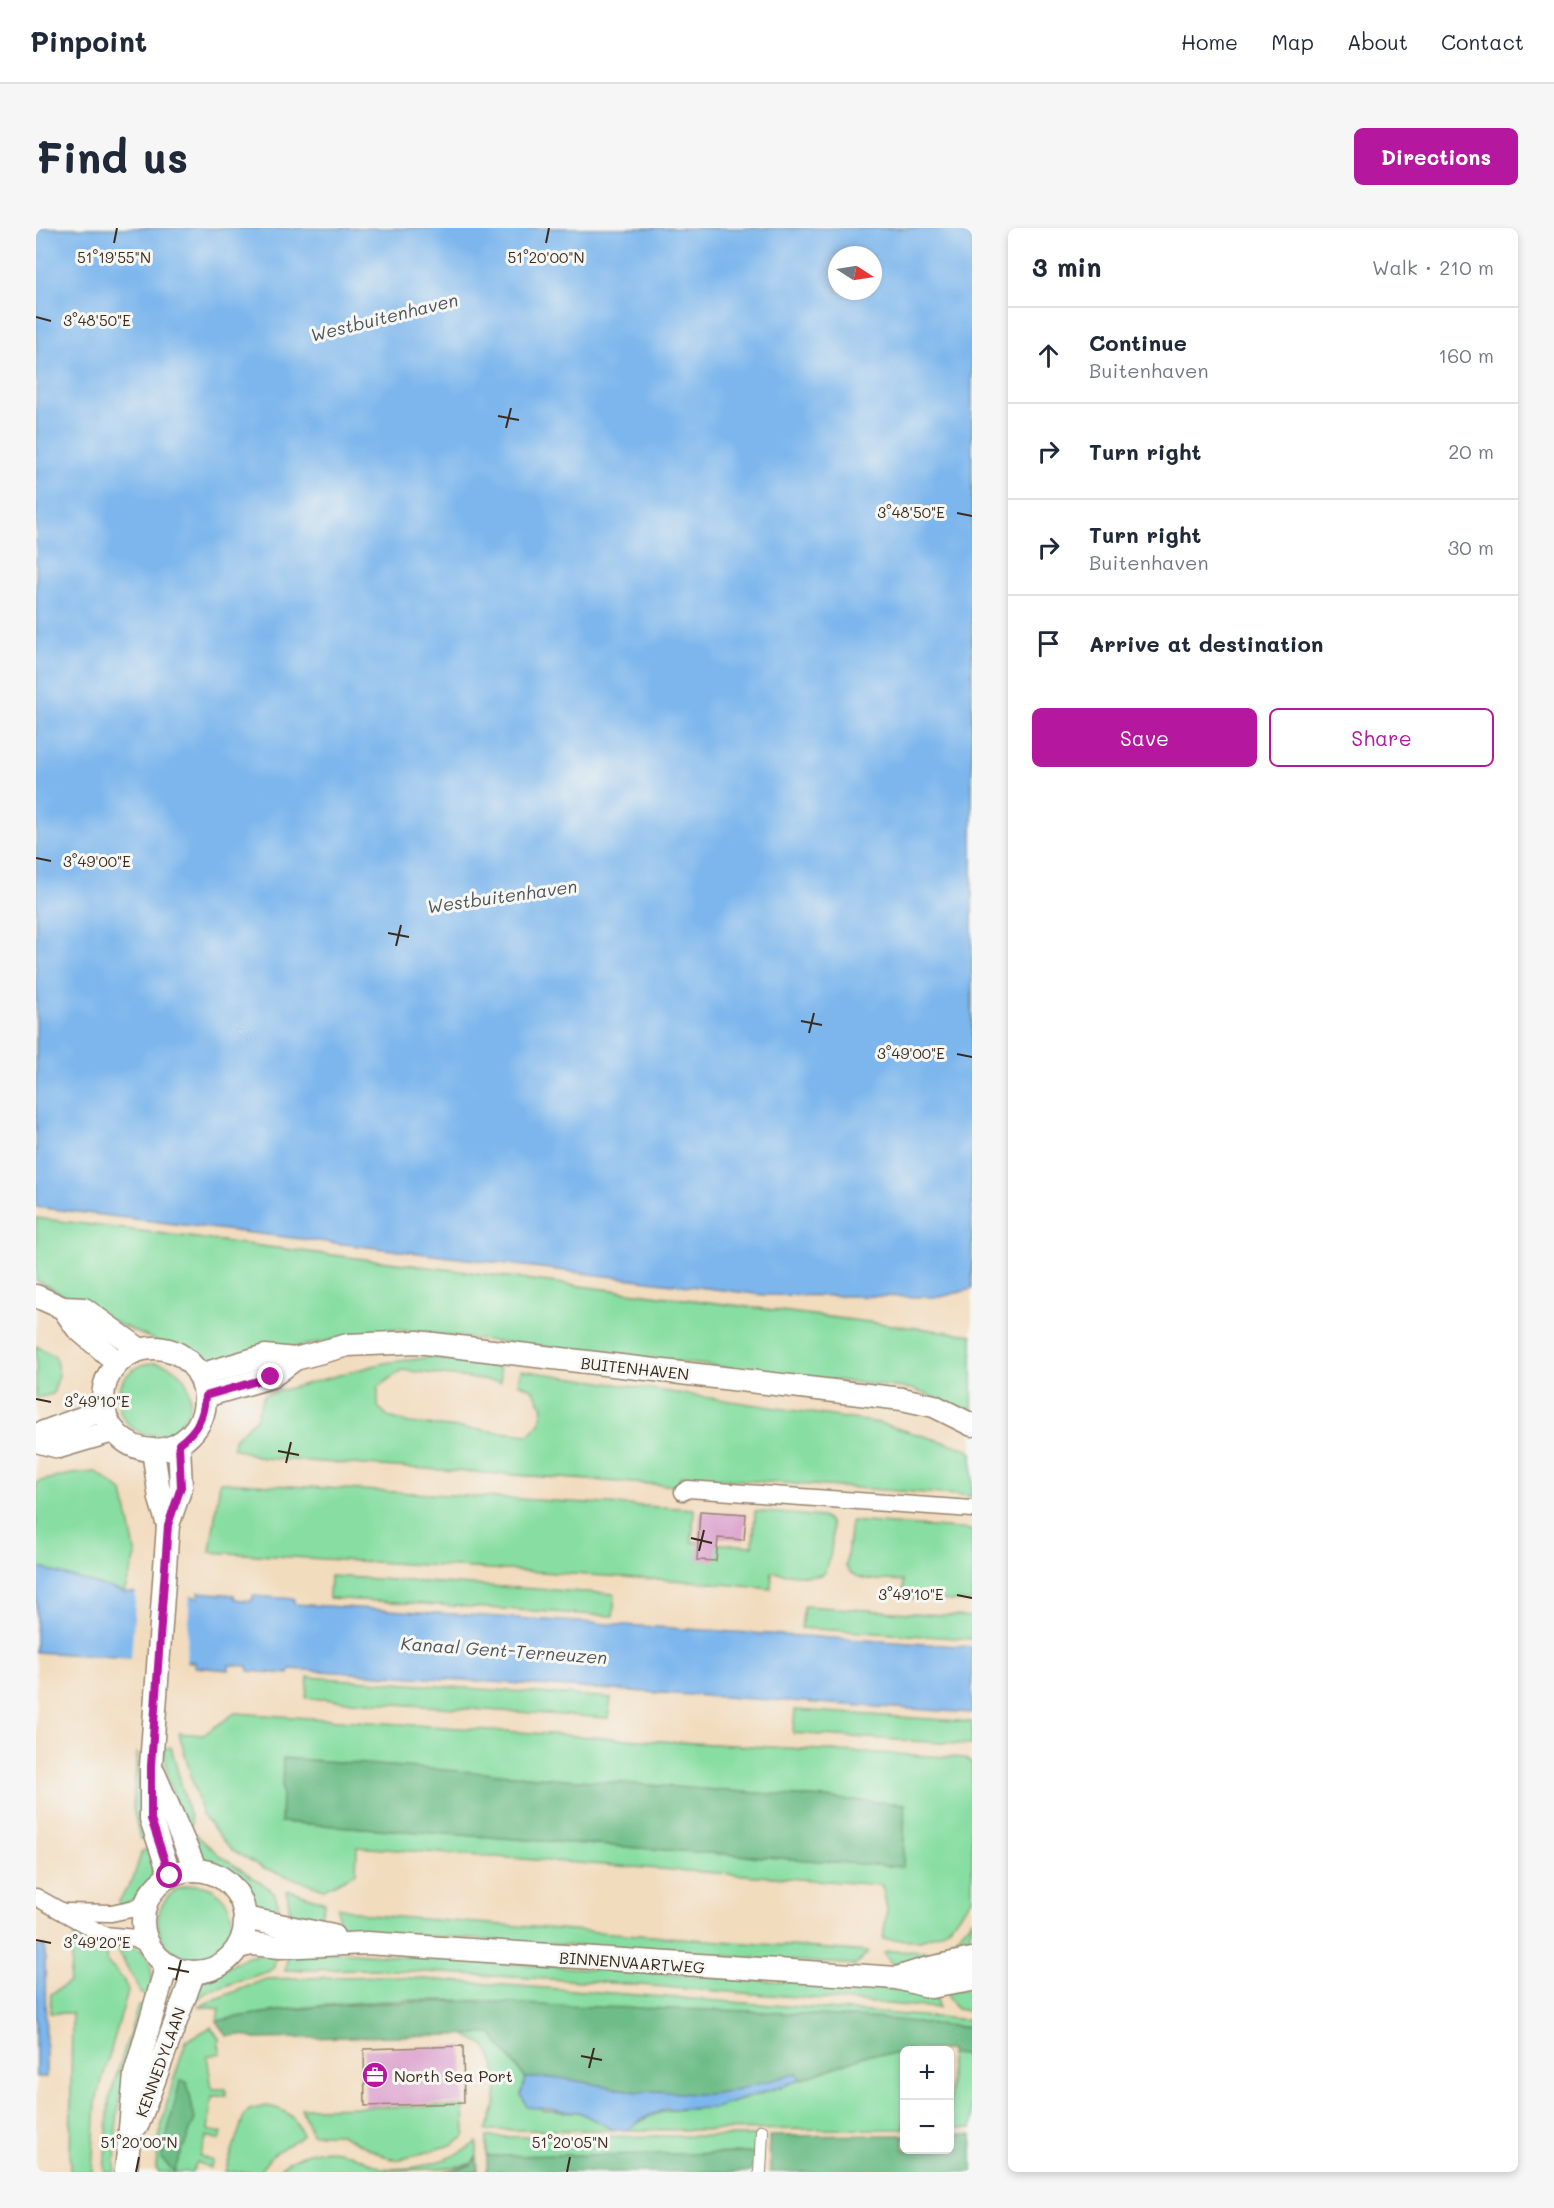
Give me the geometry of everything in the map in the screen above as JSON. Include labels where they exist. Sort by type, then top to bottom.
[{"type":"main road","points":[[36,1296],[63,1308],[84,1308],[139,1349]]},
{"type":"main road","points":[[63,1308],[77,1328],[117,1362]]},
{"type":"main road","name":"BUITENHAVEN","points":[[202,1386],[265,1356],[295,1359],[348,1345],[441,1343],[514,1355],[902,1399],[934,1406],[972,1425]]},
{"type":"main road","points":[[153,1347],[175,1352],[193,1365],[202,1386],[204,1408],[196,1429],[179,1444],[153,1450],[131,1445],[113,1431],[103,1410],[103,1387],[117,1362],[139,1349],[153,1347]]},
{"type":"main road","points":[[36,1435],[103,1410]]},
{"type":"main road","points":[[36,1441],[59,1447],[113,1431]]},
{"type":"main road","points":[[170,1876],[151,1819],[151,1766],[168,1525],[181,1487],[179,1444]]},
{"type":"main road","points":[[153,1450],[160,1499],[168,1525]]},
{"type":"main road","points":[[151,1766],[196,1870]]},
{"type":"main road","points":[[196,1870],[211,1872],[224,1879],[235,1890],[245,1918],[238,1947],[219,1965],[194,1972],[167,1965],[149,1945],[144,1933],[145,1906],[150,1894],[170,1876],[196,1870]]},
{"type":"main road","name":"BINNENVAARTWEG","points":[[245,1918],[367,1943]]},
{"type":"main road","name":"BINNENVAARTWEG","points":[[238,1947],[252,1944],[280,1947],[367,1943],[897,1978],[931,1987],[972,1980]]},
{"type":"main road","name":"BINNENVAARTWEG","points":[[897,1978],[925,1969],[972,1959]]},
{"type":"main road","name":"KENNEDYLAAN","points":[[126,2162],[135,2074],[167,1965]]},
{"type":"main road","name":"KENNEDYLAAN","points":[[126,2162],[194,1972]]},
{"type":"street","points":[[683,1492],[688,1490],[972,1509]]},
{"type":"street","points":[[36,1897],[104,1935],[135,1938],[149,1945]]},
{"type":"street","points":[[63,1912],[111,1913],[145,1906]]},
{"type":"street","points":[[760,2172],[762,2131]]},
{"type":"green space","points":[[36,1218],[972,1335],[972,1412],[912,1389],[391,1329],[221,1361],[196,1355],[149,1338],[36,1280]]},
{"type":"green space","points":[[36,1346],[55,1356],[59,1375],[53,1394],[36,1398]]},
{"type":"green space","points":[[432,1357],[500,1368],[501,1382],[402,1370],[378,1387],[378,1407],[389,1417],[409,1423],[529,1435],[540,1423],[543,1407],[532,1389],[518,1383],[521,1370],[879,1423],[965,1448],[972,1453],[972,1496],[680,1476],[679,1486],[262,1458],[233,1448],[234,1439],[256,1418],[264,1395],[384,1363]]},
{"type":"green space","points":[[154,1363],[174,1369],[184,1379],[190,1399],[184,1419],[174,1429],[154,1435],[134,1429],[124,1419],[118,1399],[124,1379],[134,1369]]},
{"type":"green space","points":[[96,1472],[123,1492],[136,1556],[124,1592],[36,1567],[36,1482],[72,1474]]},
{"type":"green space","points":[[220,1482],[694,1509],[692,1542],[753,1546],[755,1511],[822,1517],[830,1522],[832,1542],[824,1572],[810,1576],[772,1572],[771,1589],[704,1582],[210,1552]]},
{"type":"green space","points":[[851,1521],[972,1530],[972,1602],[903,1598],[903,1581],[871,1580],[850,1572],[846,1566]]},
{"type":"green space","points":[[330,1576],[615,1594],[613,1616],[329,1598]]},
{"type":"green space","points":[[804,1606],[972,1617],[972,1639],[801,1628]]},
{"type":"green space","points":[[308,1677],[611,1698],[608,1718],[306,1698]]},
{"type":"green space","points":[[795,1710],[972,1722],[972,1745],[793,1733]]},
{"type":"green space","points":[[235,1713],[622,1739],[965,1758],[972,1764],[972,1899],[949,1927],[940,1933],[920,1940],[883,1939],[887,1909],[882,1885],[357,1847],[356,1873],[324,1889],[264,1868],[232,1850],[202,1815],[179,1733],[203,1735]],"holes":[[[283,1759],[905,1804],[903,1867],[282,1822]]]},
{"type":"green space","points":[[171,1747],[192,1824],[183,1826],[168,1779],[164,1749]]},
{"type":"green space","points":[[137,1752],[142,1801],[150,1837],[140,1839],[133,1808]]},
{"type":"green space","points":[[283,1758],[905,1804],[903,1867],[281,1822]]},
{"type":"green space","points":[[195,1834],[219,1855],[269,1888],[275,1894],[281,1914],[258,1910],[229,1876],[203,1862],[186,1836]]},
{"type":"green space","points":[[153,1847],[155,1869],[150,1885],[139,1897],[119,1906],[119,1901],[133,1879],[142,1851]]},
{"type":"green space","points":[[195,1885],[209,1888],[221,1896],[229,1908],[232,1922],[229,1936],[221,1948],[209,1956],[195,1959],[181,1956],[169,1948],[161,1936],[158,1922],[161,1908],[169,1896],[181,1888]]},
{"type":"green space","points":[[287,1891],[325,1902],[321,1915],[304,1921],[291,1919]]},
{"type":"green space","points":[[338,1907],[369,1915],[869,1952],[856,1965],[384,1933],[342,1928],[338,1919]]},
{"type":"green space","points":[[972,1919],[968,1939],[955,1952],[942,1959],[938,1948],[958,1936]]},
{"type":"green space","points":[[75,1928],[103,1941],[107,1962],[123,1979],[128,1991],[96,2101],[92,2172],[70,2172],[72,2013],[50,2013],[51,1994],[69,1982]]},
{"type":"green space","points":[[117,1941],[138,1948],[149,1960],[152,1977],[151,1998],[140,1993],[121,1956]]},
{"type":"green space","points":[[888,1951],[928,1952],[930,1955],[928,1961],[892,1964],[884,1953]]},
{"type":"green space","points":[[276,1952],[274,1967],[269,1971],[207,1992],[192,2003],[201,1982],[247,1957]]},
{"type":"green space","points":[[337,1952],[935,1992],[938,2008],[601,1982],[375,1969],[285,1970],[288,1955]]},
{"type":"green space","points":[[384,1976],[972,2020],[972,2028],[819,2016],[565,2007],[443,2000],[378,2001],[312,2007],[217,2021],[219,2009],[199,2006],[266,1979]]},
{"type":"green space","points":[[948,1989],[972,1991],[972,2012],[957,2009],[948,1998]]},
{"type":"green space","points":[[472,2001],[749,2011],[887,2019],[972,2028],[972,2055],[954,2054],[954,2046],[900,2046],[900,2054],[870,2054],[800,2080],[797,2073],[718,2093],[638,2092],[560,2078],[525,2078],[492,2034],[255,2039],[243,2035],[227,2036],[217,2021],[312,2007]]},
{"type":"green space","points":[[138,2006],[148,2008],[120,2096],[116,2129],[115,2172],[104,2172],[109,2100]]},
{"type":"green space","points":[[211,2027],[220,2040],[218,2042],[221,2053],[207,2056],[212,2089],[226,2089],[226,2096],[212,2096],[208,2130],[222,2133],[220,2140],[207,2136],[200,2156],[213,2161],[210,2168],[197,2162],[192,2172],[159,2172],[156,2168],[157,2152],[163,2120],[186,2041]]},
{"type":"green space","points":[[462,2033],[492,2034],[525,2078],[523,2085],[544,2111],[579,2112],[614,2130],[486,2130],[496,2100],[495,2067],[486,2047]]},
{"type":"green space","points":[[870,2054],[900,2054],[900,2129],[628,2130],[642,2120],[666,2111],[716,2107],[784,2086]]},
{"type":"green space","points":[[954,2054],[972,2055],[972,2128],[954,2128]]},
{"type":"green space","points":[[180,2081],[187,2082],[195,2119],[174,2171],[161,2159]]},
{"type":"green space","points":[[266,2106],[279,2109],[289,2115],[297,2124],[302,2136],[273,2154],[259,2172],[225,2172],[244,2116],[249,2110]]},
{"type":"green space","points":[[464,2106],[465,2134],[463,2138],[451,2145],[396,2160],[340,2134],[312,2134],[301,2108]]},
{"type":"green space","points":[[954,2134],[972,2134],[972,2172],[770,2172],[769,2136],[900,2135],[900,2154],[954,2154]]},
{"type":"green space","points":[[759,2136],[759,2153],[487,2156],[487,2137]]},
{"type":"green space","points":[[477,2142],[474,2161],[460,2166],[379,2171],[275,2172],[301,2155],[332,2150],[356,2156],[382,2168],[407,2168],[445,2159]]},
{"type":"green space","points":[[759,2153],[751,2172],[487,2172],[487,2156]]},
{"type":"green space","points":[[477,2157],[478,2172],[444,2172],[471,2165]]},
{"type":"water","name":"Westbuitenhaven","points":[[36,228],[972,228],[972,1289],[940,1297],[764,1295],[36,1207]]},
{"type":"water","name":"Kanaal Gent-Terneuzen","points":[[36,1567],[124,1592],[199,1597],[199,1592],[234,1595],[235,1599],[252,1601],[253,1596],[294,1599],[294,1604],[972,1647],[972,1713],[290,1669],[289,1674],[249,1671],[248,1666],[229,1665],[229,1670],[195,1667],[194,1662],[36,1652]]},
{"type":"water","points":[[36,1946],[45,1946],[46,2077],[36,2077]]},
{"type":"water","points":[[798,2073],[800,2080],[715,2108],[666,2109],[644,2118],[628,2130],[614,2130],[579,2112],[527,2107],[521,2095],[525,2078],[560,2078],[638,2092],[707,2094]]},
{"type":"pier","points":[[136,1590],[190,1593],[186,1663],[131,1659]]},
{"type":"building","points":[[700,1511],[746,1514],[744,1540],[718,1538],[716,1561],[697,1560]]},
{"type":"building","points":[[463,2046],[464,2103],[365,2106],[364,2049]]},
{"type":"place","name":"North Sea Port","points":[[375,2075]]},
{"type":"route","points":[[170,1876],[151,1819],[151,1766],[168,1525],[181,1487],[179,1444],[196,1429],[201,1419],[205,1396],[271,1377]]}]
